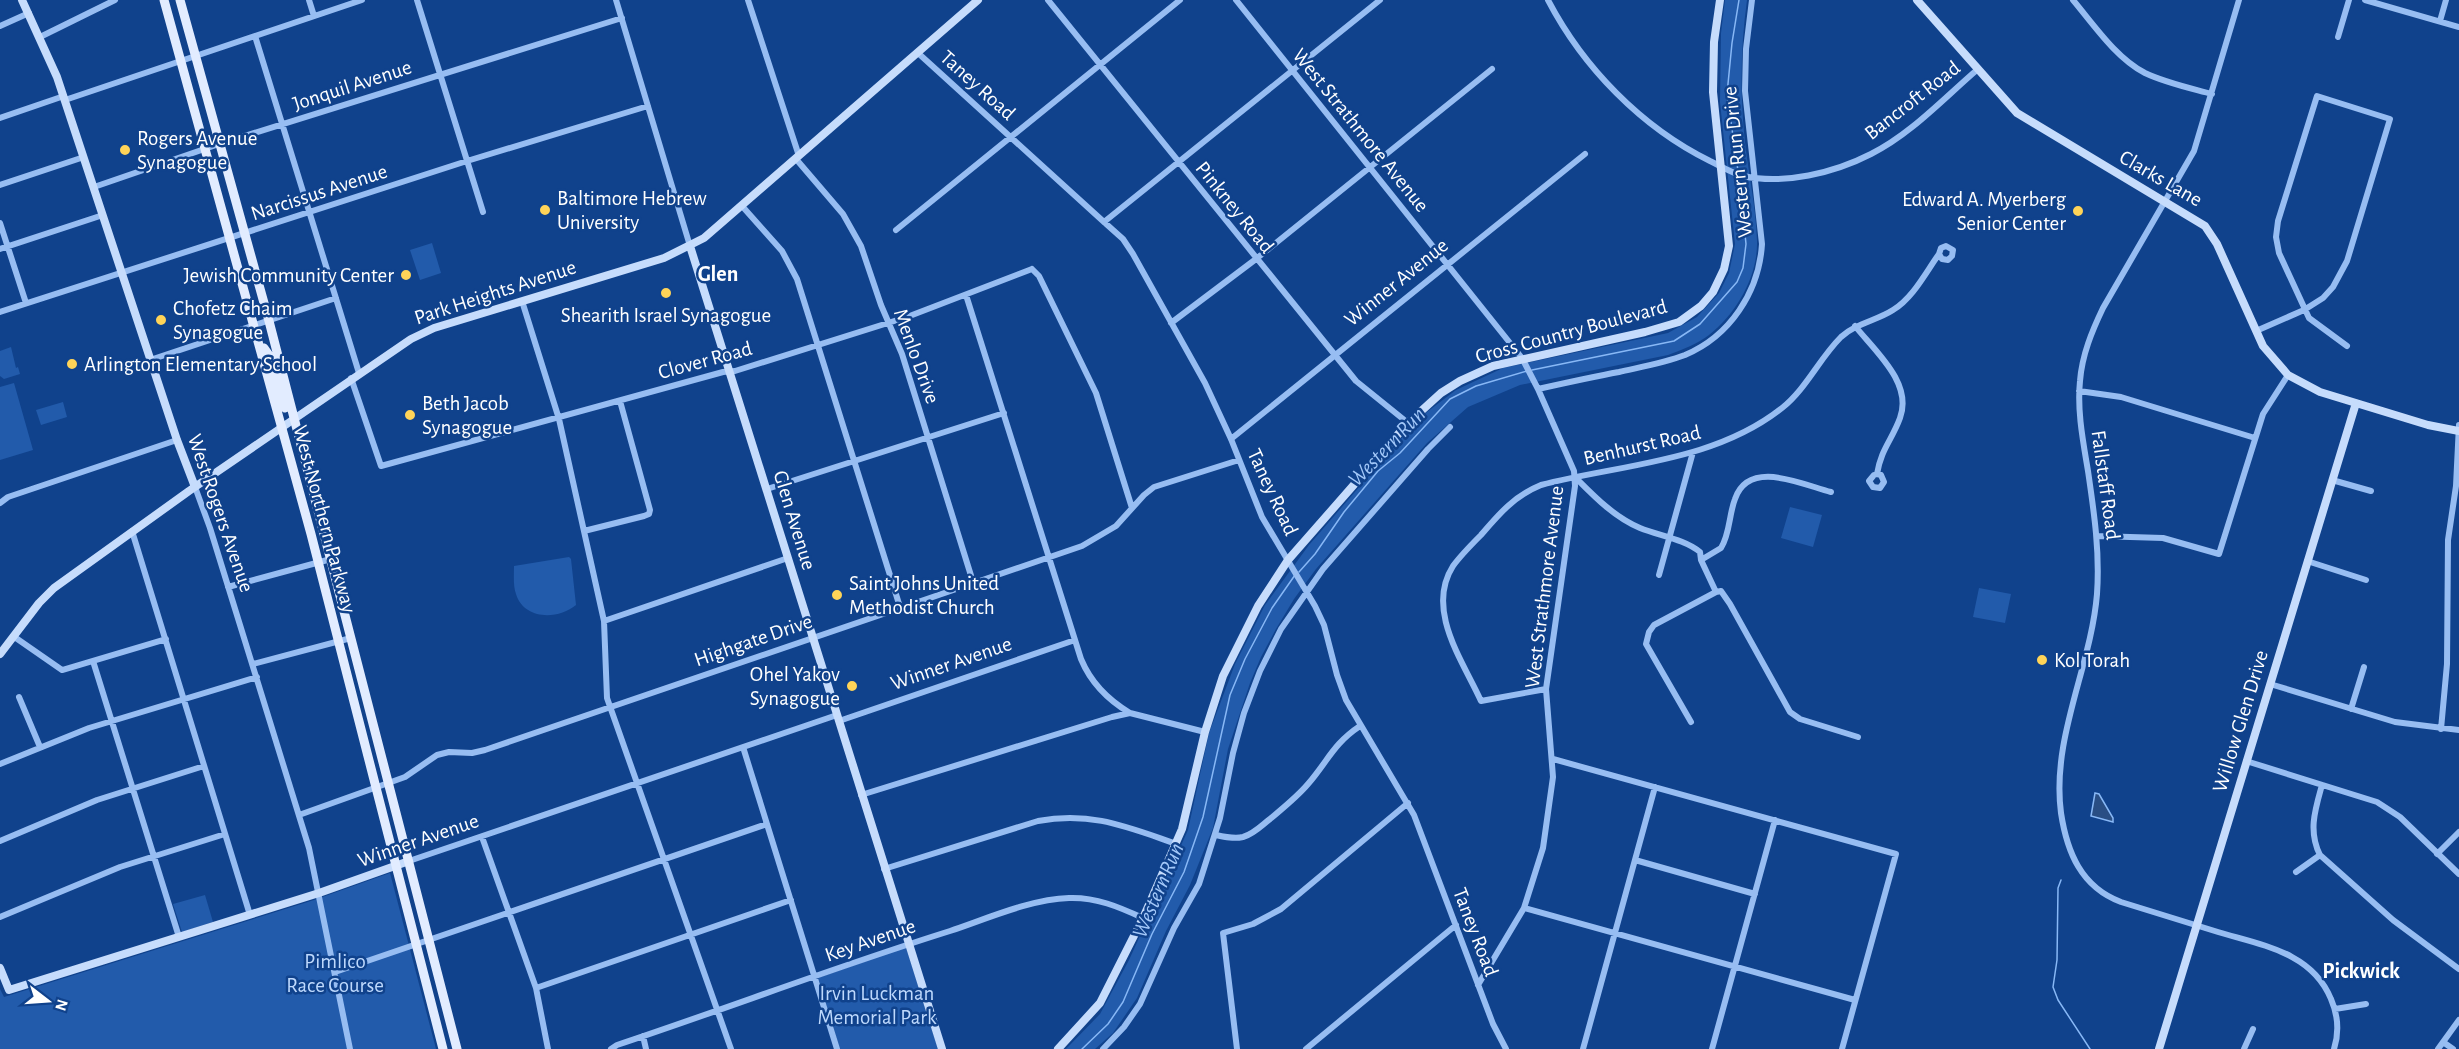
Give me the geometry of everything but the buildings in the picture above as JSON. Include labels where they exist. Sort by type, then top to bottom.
[{"type":"main road","name":"West Northern Parkway","points":[[164,0],[319,562],[443,1049]]},
{"type":"main road","name":"West Northern Parkway","points":[[180,0],[269,321],[458,1049]]},
{"type":"main road","points":[[260,345],[267,350],[271,358],[287,414],[294,418]]},
{"type":"street","name":"West Rogers Avenue","points":[[22,0],[40,37],[64,98],[177,440],[201,499],[253,664],[319,893],[350,1049]]},
{"type":"street","points":[[40,37],[115,0]]},
{"type":"street","points":[[309,0],[314,16]]},
{"type":"street","points":[[0,118],[181,61],[362,0]]},
{"type":"street","points":[[417,0],[483,212]]},
{"type":"street","name":"Glen Avenue","points":[[616,0],[690,246],[942,1049]]},
{"type":"street","name":"Menlo Drive","points":[[748,0],[797,158],[843,214],[856,235],[902,354],[974,582]]},
{"type":"street","name":"Park Heights Avenue","points":[[0,654],[39,603],[54,588],[282,426],[417,335],[664,258],[690,246],[713,231],[978,0]]},
{"type":"street","name":"Pinkney Road","points":[[1048,0],[1356,381],[1408,423]]},
{"type":"street","points":[[896,230],[1180,0]]},
{"type":"street","name":"West Strathmore Avenue","points":[[1236,0],[1522,358],[1572,465],[1575,477],[1546,689],[1553,759],[1551,800],[1544,848],[1524,908],[1478,986]]},
{"type":"street","points":[[1104,222],[1380,0]]},
{"type":"street","name":"Bancroft Road","points":[[1548,0],[1576,45],[1617,93],[1673,140],[1725,169],[1744,176],[1790,177],[1815,174],[1849,164],[1873,153],[1910,128],[1978,69]]},
{"type":"street","name":"Cross Country Boulevard","points":[[1058,1049],[1100,1003],[1143,918],[1177,844],[1186,815],[1204,732],[1232,655],[1258,606],[1288,560],[1408,423],[1435,398],[1460,381],[1482,370],[1522,358],[1679,322],[1701,306],[1718,284],[1728,255],[1725,169],[1713,92],[1714,42],[1720,0]]},
{"type":"street","name":"Western Run Drive","points":[[1538,389],[1674,359],[1696,349],[1719,333],[1746,301],[1759,267],[1761,232],[1745,91],[1746,49],[1752,0]]},
{"type":"street","name":"Clarks Lane","points":[[1917,0],[2008,105],[2025,119],[2200,221],[2211,233],[2256,331],[2270,356],[2288,375],[2307,387],[2428,425],[2459,431]]},
{"type":"street","points":[[2073,0],[2120,54],[2135,67],[2155,77],[2212,94]]},
{"type":"street","name":"Fallstaff Road","points":[[2239,0],[2194,151],[2094,327],[2084,359],[2079,391],[2081,427],[2097,536],[2098,573],[2094,617],[2062,760],[2060,800],[2067,842],[2079,871],[2101,892],[2121,902],[2279,951],[2300,961],[2314,972],[2324,985],[2335,1010]]},
{"type":"street","points":[[2338,37],[2349,0]]},
{"type":"street","points":[[2365,0],[2459,27]]},
{"type":"street","points":[[2440,21],[2446,0]]},
{"type":"street","points":[[0,26],[29,14]]},
{"type":"street","name":"Jonquil Avenue","points":[[94,187],[219,144],[622,18]]},
{"type":"street","points":[[255,36],[360,373]]},
{"type":"street","name":"Taney Road","points":[[918,53],[1011,136],[1128,246],[1205,383],[1231,439],[1262,517],[1307,590],[1324,625],[1341,687],[1360,726],[1408,803],[1504,1048]]},
{"type":"street","points":[[1171,323],[1256,259],[1492,69]]},
{"type":"street","points":[[2256,331],[2304,310],[2328,293],[2343,270],[2390,119],[2317,96],[2277,229],[2277,244],[2304,310],[2316,326],[2348,346]]},
{"type":"street","name":"Narcissus Avenue","points":[[0,312],[467,161],[648,106]]},
{"type":"street","name":"Winner Avenue","points":[[1231,439],[1585,154]]},
{"type":"street","points":[[0,185],[84,157]]},
{"type":"street","points":[[742,206],[788,260],[800,289],[900,608]]},
{"type":"street","points":[[0,249],[103,215]]},
{"type":"street","points":[[0,223],[26,303]]},
{"type":"street","name":"Benhurst Road","points":[[1546,689],[1481,701],[1444,620],[1443,601],[1449,575],[1458,560],[1515,499],[1541,485],[1694,452],[1739,436],[1784,406],[1840,338],[1855,326],[1900,306],[1939,254]]},
{"type":"street","name":"Clover Road","points":[[351,378],[381,466],[730,371],[889,323],[966,295],[1033,266],[1091,381],[1132,508]]},
{"type":"street","points":[[966,295],[1085,668],[1094,682],[1115,704],[1130,713],[1204,732]]},
{"type":"street","points":[[150,360],[336,298]]},
{"type":"street","points":[[522,301],[559,419],[604,621],[605,689],[610,707],[662,860],[719,1010],[731,1049]]},
{"type":"street","points":[[1855,326],[1893,375],[1903,397],[1902,412],[1881,454],[1877,474]]},
{"type":"street","points":[[2097,536],[2163,538],[2219,554],[2266,407],[2288,375]]},
{"type":"street","points":[[2079,391],[2113,394],[2255,438]]},
{"type":"street","points":[[584,531],[649,514],[650,506],[620,401]]},
{"type":"street","name":"Willow Glen Drive","points":[[2158,1049],[2356,403]]},
{"type":"street","points":[[767,489],[1004,413]]},
{"type":"street","points":[[2440,729],[2447,664],[2448,540],[2456,486],[2459,425]]},
{"type":"street","points":[[1103,1049],[1124,1027],[1140,1004],[1174,928],[1198,884],[1216,835],[1244,712],[1270,649],[1307,590],[1390,491],[1450,427]]},
{"type":"street","points":[[0,503],[8,497],[177,440]]},
{"type":"street","points":[[1659,575],[1694,452]]},
{"type":"street","name":"Highgate Drive","points":[[298,815],[389,784],[412,773],[433,757],[443,753],[472,753],[485,750],[1095,540],[1116,526],[1144,495],[1160,484],[1239,460]]},
{"type":"street","points":[[1701,560],[1721,548],[1738,493],[1752,479],[1763,476],[1777,477],[1831,492]]},
{"type":"street","points":[[1575,477],[1617,516],[1700,552],[1701,560],[1716,592]]},
{"type":"street","points":[[2332,480],[2371,491]]},
{"type":"street","points":[[132,531],[250,915]]},
{"type":"street","points":[[604,621],[788,558]]},
{"type":"street","points":[[228,587],[331,559]]},
{"type":"street","points":[[2307,561],[2366,580]]},
{"type":"street","points":[[1690,723],[1646,644],[1650,629],[1654,625],[1721,591],[1787,708],[1794,716],[1858,737]]},
{"type":"street","points":[[13,636],[59,669],[66,669],[166,639]]},
{"type":"street","points":[[253,664],[351,638]]},
{"type":"street","name":"Winner Avenue","points":[[0,968],[9,990],[319,893],[743,747],[1075,640]]},
{"type":"street","points":[[93,661],[178,937]]},
{"type":"street","points":[[2351,709],[2364,667]]},
{"type":"street","points":[[0,764],[112,721],[257,677]]},
{"type":"street","points":[[2270,684],[2395,722],[2459,730]]},
{"type":"street","points":[[19,697],[40,747]]},
{"type":"street","points":[[861,795],[1130,713]]},
{"type":"street","points":[[1216,835],[1235,838],[1246,836],[1257,830],[1296,797],[1315,776],[1331,751],[1360,726]]},
{"type":"street","points":[[743,747],[837,1049]]},
{"type":"street","points":[[1553,759],[1896,854],[1842,1049]]},
{"type":"street","points":[[2246,761],[2364,797],[2389,809],[2459,874]]},
{"type":"street","points":[[0,841],[97,800],[204,766]]},
{"type":"street","points":[[2322,785],[2313,824],[2316,846],[2320,855],[2393,920],[2459,969]]},
{"type":"street","points":[[1583,1049],[1655,787]]},
{"type":"street","points":[[1237,1049],[1223,933],[1253,924],[1281,909],[1408,803]]},
{"type":"street","points":[[884,869],[1038,821],[1063,818],[1101,820],[1177,844]]},
{"type":"street","points":[[1712,1049],[1775,820]]},
{"type":"street","points":[[335,972],[767,824]]},
{"type":"street","points":[[2436,854],[2459,832]]},
{"type":"street","points":[[0,917],[111,870],[225,834]]},
{"type":"street","points":[[482,837],[536,988],[548,1049]]},
{"type":"street","points":[[2296,872],[2320,855]]},
{"type":"street","points":[[1635,860],[1755,894]]},
{"type":"street","name":"Key Avenue","points":[[611,1049],[814,976],[1041,902],[1070,898],[1108,903],[1143,918]]},
{"type":"street","points":[[536,988],[791,900]]},
{"type":"street","points":[[1524,908],[1855,1000]]},
{"type":"street","points":[[1306,1049],[1456,925]]},
{"type":"street","points":[[2334,1049],[2337,1033],[2335,1010],[2366,1004]]},
{"type":"street","points":[[2438,1049],[2459,1020]]},
{"type":"street","points":[[2244,1049],[2253,1029]]},
{"type":"street","points":[[643,1036],[646,1049]]},
{"type":"street","points":[[2443,1042],[2453,1049]]},
{"type":"green space","points":[[1725,0],[1747,0],[1742,49],[1742,99],[1745,146],[1757,241],[1750,280],[1737,305],[1709,335],[1689,347],[1668,355],[1520,385],[1468,407],[1427,443],[1316,569],[1294,599],[1261,657],[1228,749],[1213,828],[1190,885],[1166,931],[1137,998],[1113,1033],[1095,1049],[1066,1049],[1100,1014],[1129,960],[1188,830],[1209,733],[1235,664],[1265,605],[1309,545],[1419,418],[1456,390],[1503,368],[1668,333],[1697,317],[1719,293],[1729,273],[1735,244],[1720,102],[1721,33]]},
{"type":"green space","points":[[432,243],[441,273],[420,280],[410,250]]},
{"type":"green space","points":[[11,347],[16,368],[18,367],[20,374],[4,379],[0,376],[0,351]]},
{"type":"green space","points":[[14,383],[33,450],[0,460],[0,387]]},
{"type":"green space","points":[[63,402],[67,417],[41,425],[36,410]]},
{"type":"green space","points":[[1790,507],[1822,515],[1813,547],[1781,538]]},
{"type":"green space","points":[[569,557],[576,605],[569,610],[551,615],[542,615],[526,609],[520,603],[515,591],[514,566]]},
{"type":"green space","points":[[1979,588],[2011,594],[2005,623],[1973,617]]},
{"type":"green space","name":"Pimlico Race Course","points":[[390,873],[436,1049],[0,1049],[0,989],[4,997],[314,900]]},
{"type":"green space","points":[[205,895],[213,922],[182,932],[173,904]]},
{"type":"green space","name":"Irvin Luckman Memorial Park","points":[[906,947],[938,1049],[840,1049],[818,978]]},
{"type":"shaded area","points":[[2095,793],[2099,794],[2113,822],[2091,816]]},
{"type":"waterway","name":"Western Run","points":[[1738,171],[1727,94],[1739,0]]},
{"type":"waterway","name":"Western Run","points":[[1532,370],[1674,341],[1700,324],[1737,282],[1743,268],[1746,244],[1739,176]]},
{"type":"waterway","name":"Western Run","points":[[1299,572],[1378,471],[1400,453],[1450,399],[1476,386],[1527,371]]},
{"type":"waterway","name":"Western Run","points":[[1082,1049],[1108,1024],[1123,1002],[1152,934],[1184,872],[1203,817],[1230,695],[1245,659],[1272,608],[1295,575]]},
{"type":"waterway","points":[[2061,880],[2058,888],[2057,960],[2053,987],[2058,1000],[2090,1049]]},
{"type":"place","name":"Rogers Avenue Synagogue","points":[[125,150]]},
{"type":"place","name":"Baltimore Hebrew University","points":[[545,210]]},
{"type":"place","name":"Edward A. Myerberg Senior Center","points":[[2078,211]]},
{"type":"place","name":"Jewish Community Center","points":[[406,275]]},
{"type":"place","name":"Shearith Israel Synagogue","points":[[666,293]]},
{"type":"place","name":"Chofetz Chaim Synagogue","points":[[161,320]]},
{"type":"place","name":"Arlington Elementary School","points":[[72,364]]},
{"type":"place","name":"Beth Jacob Synagogue","points":[[410,415]]},
{"type":"place","name":"Saint Johns United Methodist Church","points":[[837,595]]},
{"type":"place","name":"Kol Torah","points":[[2042,660]]},
{"type":"place","name":"Ohel Yakov Synagogue","points":[[852,686]]},
{"type":"district","name":"Glen","points":[[718,273]]},
{"type":"district","name":"Pickwick","points":[[2361,970]]}]
